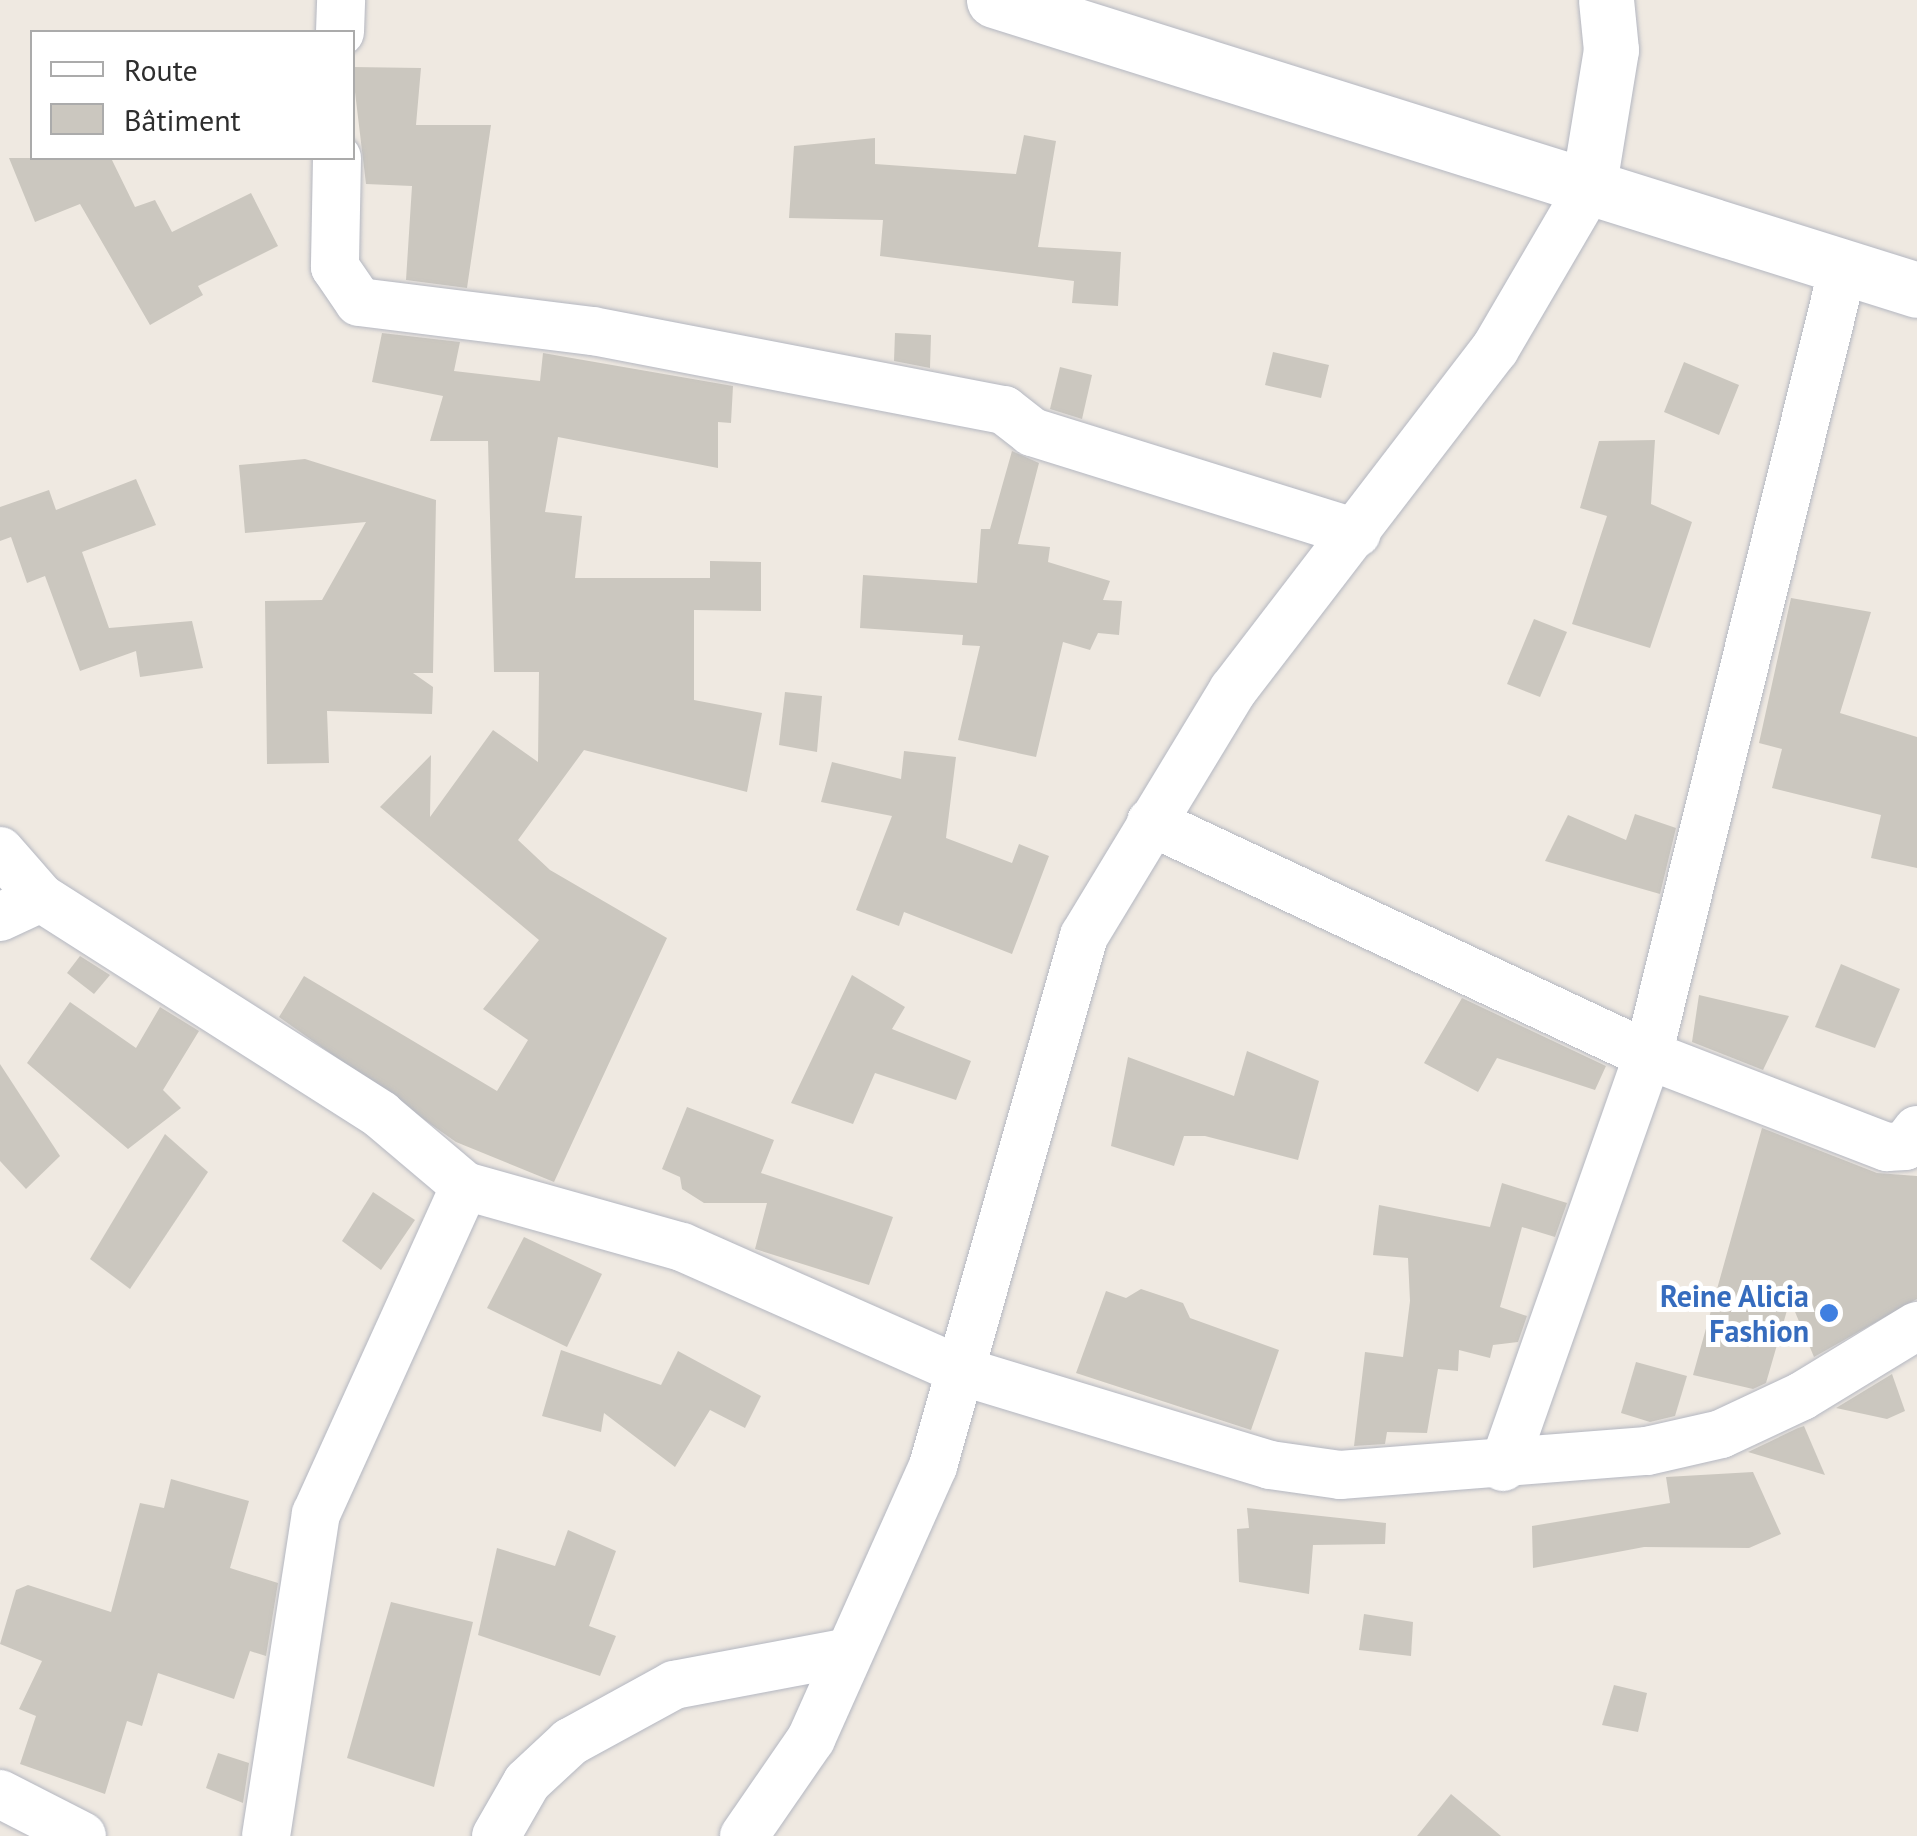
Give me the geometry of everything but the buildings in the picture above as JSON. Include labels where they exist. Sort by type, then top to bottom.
[{"type":"street","points":[[340,30],[341,0]]},
{"type":"street","points":[[994,0],[1588,190],[1917,290]]},
{"type":"street","points":[[744,1836],[810,1739],[860,1629],[964,1372],[1084,936],[1232,690],[1357,533],[1495,349],[1588,190],[1611,50],[1606,0]]},
{"type":"street","points":[[337,160],[335,267],[359,302],[593,331],[1004,410],[1032,432],[1357,533]]},
{"type":"street","points":[[1503,1467],[1648,1056],[1843,268]]},
{"type":"street","points":[[1151,822],[1648,1056],[1888,1147],[1906,1146],[1917,1130]]},
{"type":"street","points":[[0,851],[20,908],[381,1115],[465,1186],[682,1247],[964,1372],[1270,1465],[1340,1475],[1503,1467],[1721,1434],[1917,1326]]},
{"type":"street","points":[[266,1836],[316,1514],[465,1186]]},
{"type":"street","points":[[496,1836],[527,1782],[570,1742],[674,1685],[860,1629]]},
{"type":"street","points":[[0,1794],[82,1836]]},
{"type":"place","name":"Reine Alicia Fashion","points":[[1829,1313]]}]
